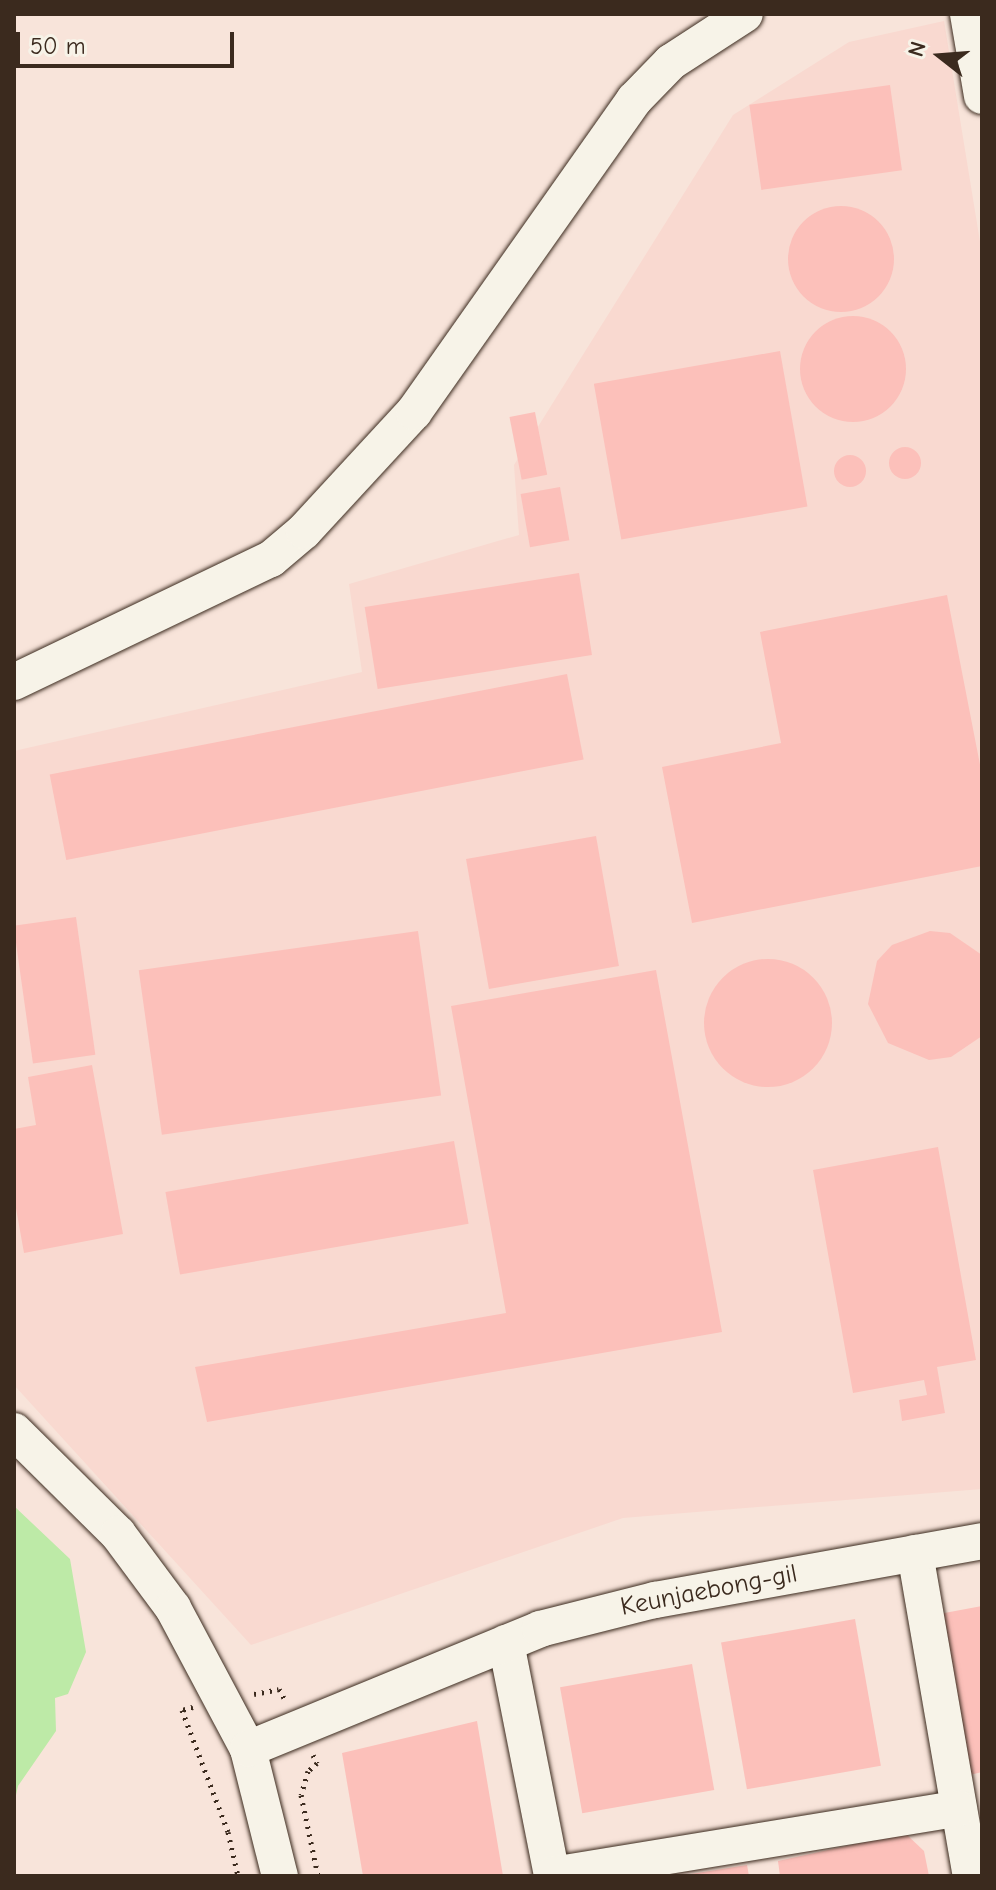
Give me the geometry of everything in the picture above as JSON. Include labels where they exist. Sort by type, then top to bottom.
[{"type":"street","points":[[14,682],[271,559],[304,531],[414,412],[634,100],[671,62],[745,14]]},
{"type":"street","points":[[968,14],[982,96]]},
{"type":"street","points":[[14,1431],[118,1534],[173,1608],[248,1749],[280,1876]]},
{"type":"street","name":"Keunjaebong-gil","points":[[248,1749],[540,1629],[655,1600],[982,1541]]},
{"type":"street","points":[[915,1553],[971,1876]]},
{"type":"street","points":[[506,1643],[552,1876],[959,1808]]},
{"type":"path","points":[[182,1710],[228,1832],[238,1876]]},
{"type":"path","points":[[317,1763],[308,1771],[301,1795],[318,1876]]},
{"type":"shaded area","points":[[944,21],[982,254],[982,1489],[623,1518],[251,1645],[14,1385],[14,751],[362,672],[349,584],[519,535],[514,465],[733,115],[849,42]]},
{"type":"green space","points":[[14,1506],[70,1559],[86,1652],[68,1694],[55,1698],[56,1731],[18,1786],[14,1804]]},
{"type":"building","points":[[890,85],[902,170],[761,190],[749,105]]},
{"type":"building","points":[[841,206],[861,210],[879,221],[890,239],[894,259],[890,279],[879,297],[861,308],[841,312],[821,308],[803,297],[792,279],[788,259],[792,239],[803,221],[821,210]]},
{"type":"building","points":[[853,316],[873,320],[891,331],[902,349],[906,369],[902,389],[891,407],[873,418],[853,422],[833,418],[815,407],[804,389],[800,369],[804,349],[815,331],[833,320]]},
{"type":"building","points":[[780,351],[807,507],[621,539],[594,384]]},
{"type":"building","points":[[535,412],[547,475],[522,480],[509,417]]},
{"type":"building","points":[[905,447],[916,452],[921,463],[916,474],[905,479],[894,474],[889,463],[894,452]]},
{"type":"building","points":[[850,455],[861,460],[866,471],[861,482],[850,487],[839,482],[834,471],[839,460]]},
{"type":"building","points":[[560,487],[569,540],[530,547],[521,494]]},
{"type":"building","points":[[579,573],[592,655],[378,689],[365,607]]},
{"type":"building","points":[[947,595],[982,775],[982,866],[692,923],[662,767],[781,743],[760,632]]},
{"type":"building","points":[[567,674],[584,759],[66,860],[50,775]]},
{"type":"building","points":[[596,836],[619,966],[489,989],[466,859]]},
{"type":"building","points":[[76,917],[95,1055],[33,1063],[14,926]]},
{"type":"building","points":[[418,931],[441,1095],[162,1135],[139,970]]},
{"type":"building","points":[[930,931],[950,933],[982,955],[982,1036],[951,1057],[929,1060],[888,1043],[868,1004],[877,961],[892,945]]},
{"type":"building","points":[[768,959],[793,964],[813,978],[827,998],[832,1023],[827,1048],[813,1068],[793,1082],[768,1087],[743,1082],[723,1068],[709,1048],[704,1023],[709,998],[723,978],[743,964]]},
{"type":"building","points":[[656,970],[722,1332],[207,1422],[195,1367],[506,1313],[451,1006]]},
{"type":"building","points":[[92,1065],[123,1234],[24,1253],[14,1197],[14,1129],[36,1125],[28,1077]]},
{"type":"building","points":[[454,1141],[469,1224],[180,1275],[165,1192]]},
{"type":"building","points":[[938,1147],[976,1360],[937,1367],[945,1413],[902,1421],[899,1400],[927,1395],[924,1380],[853,1393],[813,1170]]},
{"type":"building","points":[[982,1606],[982,1772],[966,1776],[939,1614]]},
{"type":"building","points":[[855,1619],[881,1766],[747,1789],[721,1643]]},
{"type":"building","points":[[692,1664],[714,1790],[582,1813],[560,1687]]},
{"type":"building","points":[[477,1721],[503,1876],[363,1876],[342,1753]]},
{"type":"building","points":[[905,1833],[924,1851],[929,1876],[780,1876],[778,1861]]},
{"type":"building","points":[[747,1865],[749,1876],[691,1876],[691,1874]]}]
